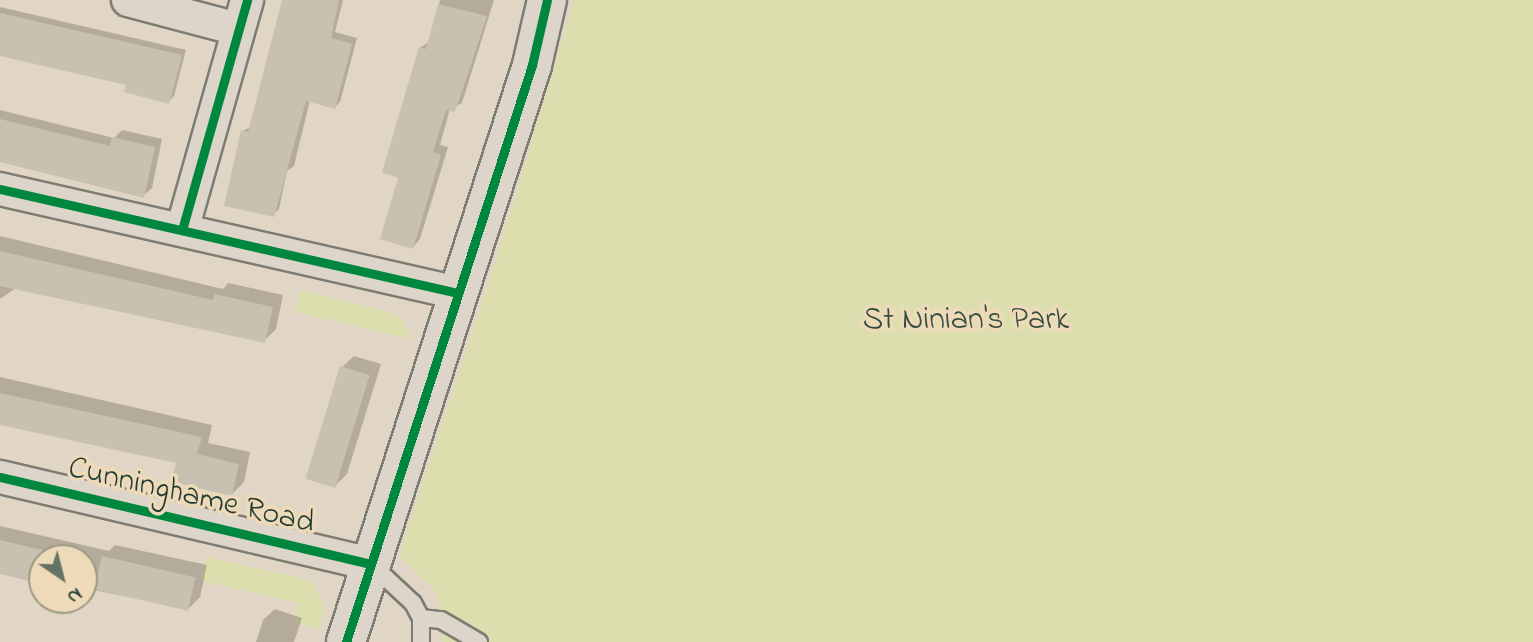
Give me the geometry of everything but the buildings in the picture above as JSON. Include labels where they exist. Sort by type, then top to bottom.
[{"type":"street","points":[[128,0],[243,14],[182,230]]},
{"type":"street","points":[[346,642],[532,65],[547,0]]},
{"type":"street","points":[[0,190],[457,293]]},
{"type":"street","name":"Cunninghame Road","points":[[0,477],[371,564]]},
{"type":"lane","points":[[371,564],[413,603],[421,618],[421,642]]},
{"type":"lane","points":[[421,618],[441,620],[479,642]]},
{"type":"green space","name":"St Ninian's Park","points":[[574,0],[1533,0],[1533,642],[443,642],[438,597],[430,585],[399,557],[500,248]]},
{"type":"green space","points":[[300,290],[390,312],[401,318],[411,339],[295,312]]},
{"type":"green space","points":[[207,557],[305,579],[314,584],[324,607],[318,629],[293,621],[299,603],[202,581]]},
{"type":"cycle path","points":[[182,230],[247,0]]},
{"type":"cycle path","points":[[346,642],[532,65],[547,0]]},
{"type":"cycle path","points":[[0,189],[457,293]]},
{"type":"cycle path","points":[[0,477],[371,564]]}]
